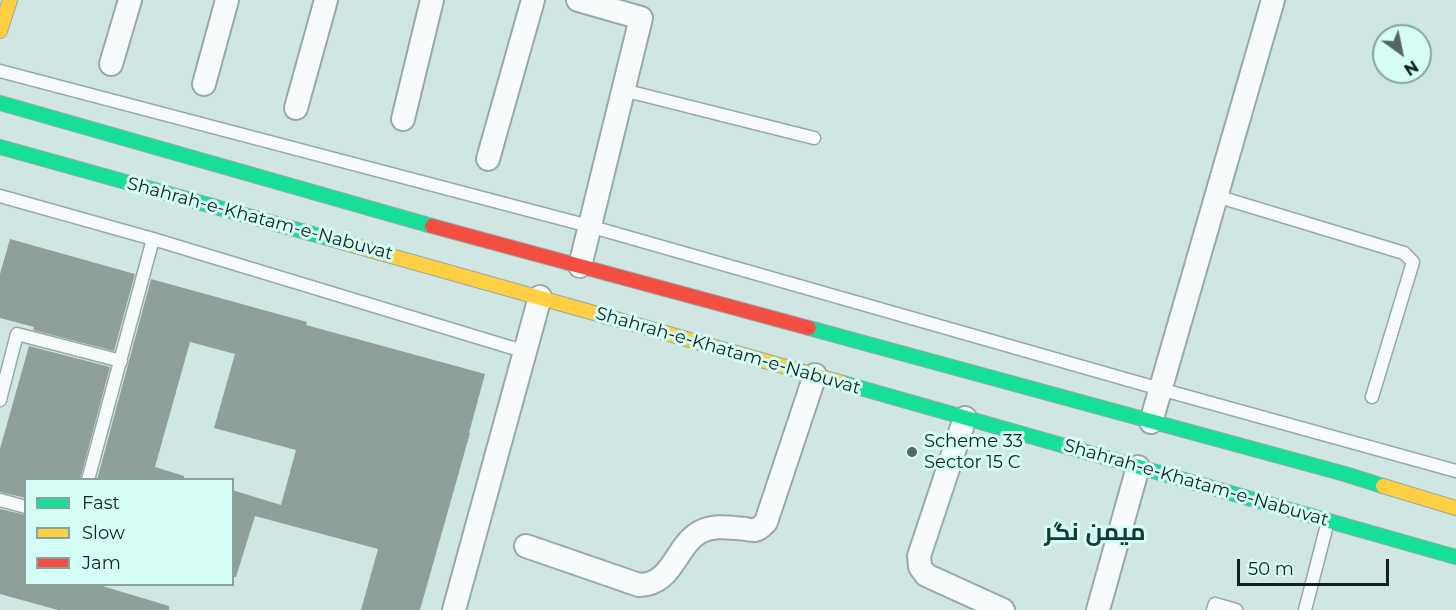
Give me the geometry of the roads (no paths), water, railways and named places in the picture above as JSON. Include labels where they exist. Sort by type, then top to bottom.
[{"type":"main road","points":[[0,31],[10,0]]},
{"type":"main road","name":"Shahrah-e-Khatam-e-Nabuvat","points":[[0,103],[355,206],[1345,474],[1456,508]]},
{"type":"main road","name":"Shahrah-e-Khatam-e-Nabuvat","points":[[0,147],[540,297],[1456,557]]},
{"type":"street","points":[[111,64],[130,0]]},
{"type":"street","points":[[204,84],[227,0]]},
{"type":"street","points":[[296,108],[326,0]]},
{"type":"street","points":[[403,119],[432,0]]},
{"type":"street","points":[[488,159],[533,0]]},
{"type":"street","points":[[578,0],[644,9],[580,266]]},
{"type":"street","points":[[1150,422],[1273,0]]},
{"type":"street","points":[[454,610],[540,297]]},
{"type":"street","points":[[526,546],[639,585],[648,585],[665,575],[689,541],[698,533],[717,526],[755,530],[762,527],[766,522],[815,375]]},
{"type":"street","points":[[964,417],[919,556],[920,567],[926,575],[1003,610]]},
{"type":"street","points":[[1098,610],[1138,467]]},
{"type":"lane","points":[[0,71],[590,226],[1456,471]]},
{"type":"lane","points":[[623,90],[814,138]]},
{"type":"lane","points":[[0,196],[153,239],[525,352]]},
{"type":"lane","points":[[1216,196],[1404,253],[1410,258],[1413,262],[1372,397]]},
{"type":"lane","points":[[89,478],[153,239]]},
{"type":"lane","points":[[0,400],[17,334],[121,361]]},
{"type":"lane","points":[[0,500],[24,506]]},
{"type":"lane","points":[[1305,610],[1329,521]]},
{"type":"lane","points":[[1213,610],[1215,604],[1236,610]]},
{"type":"place","name":"Scheme 33 Sector 15 C","points":[[912,452]]},
{"type":"district","name":"میمن نگر","points":[[1095,533]]}]
